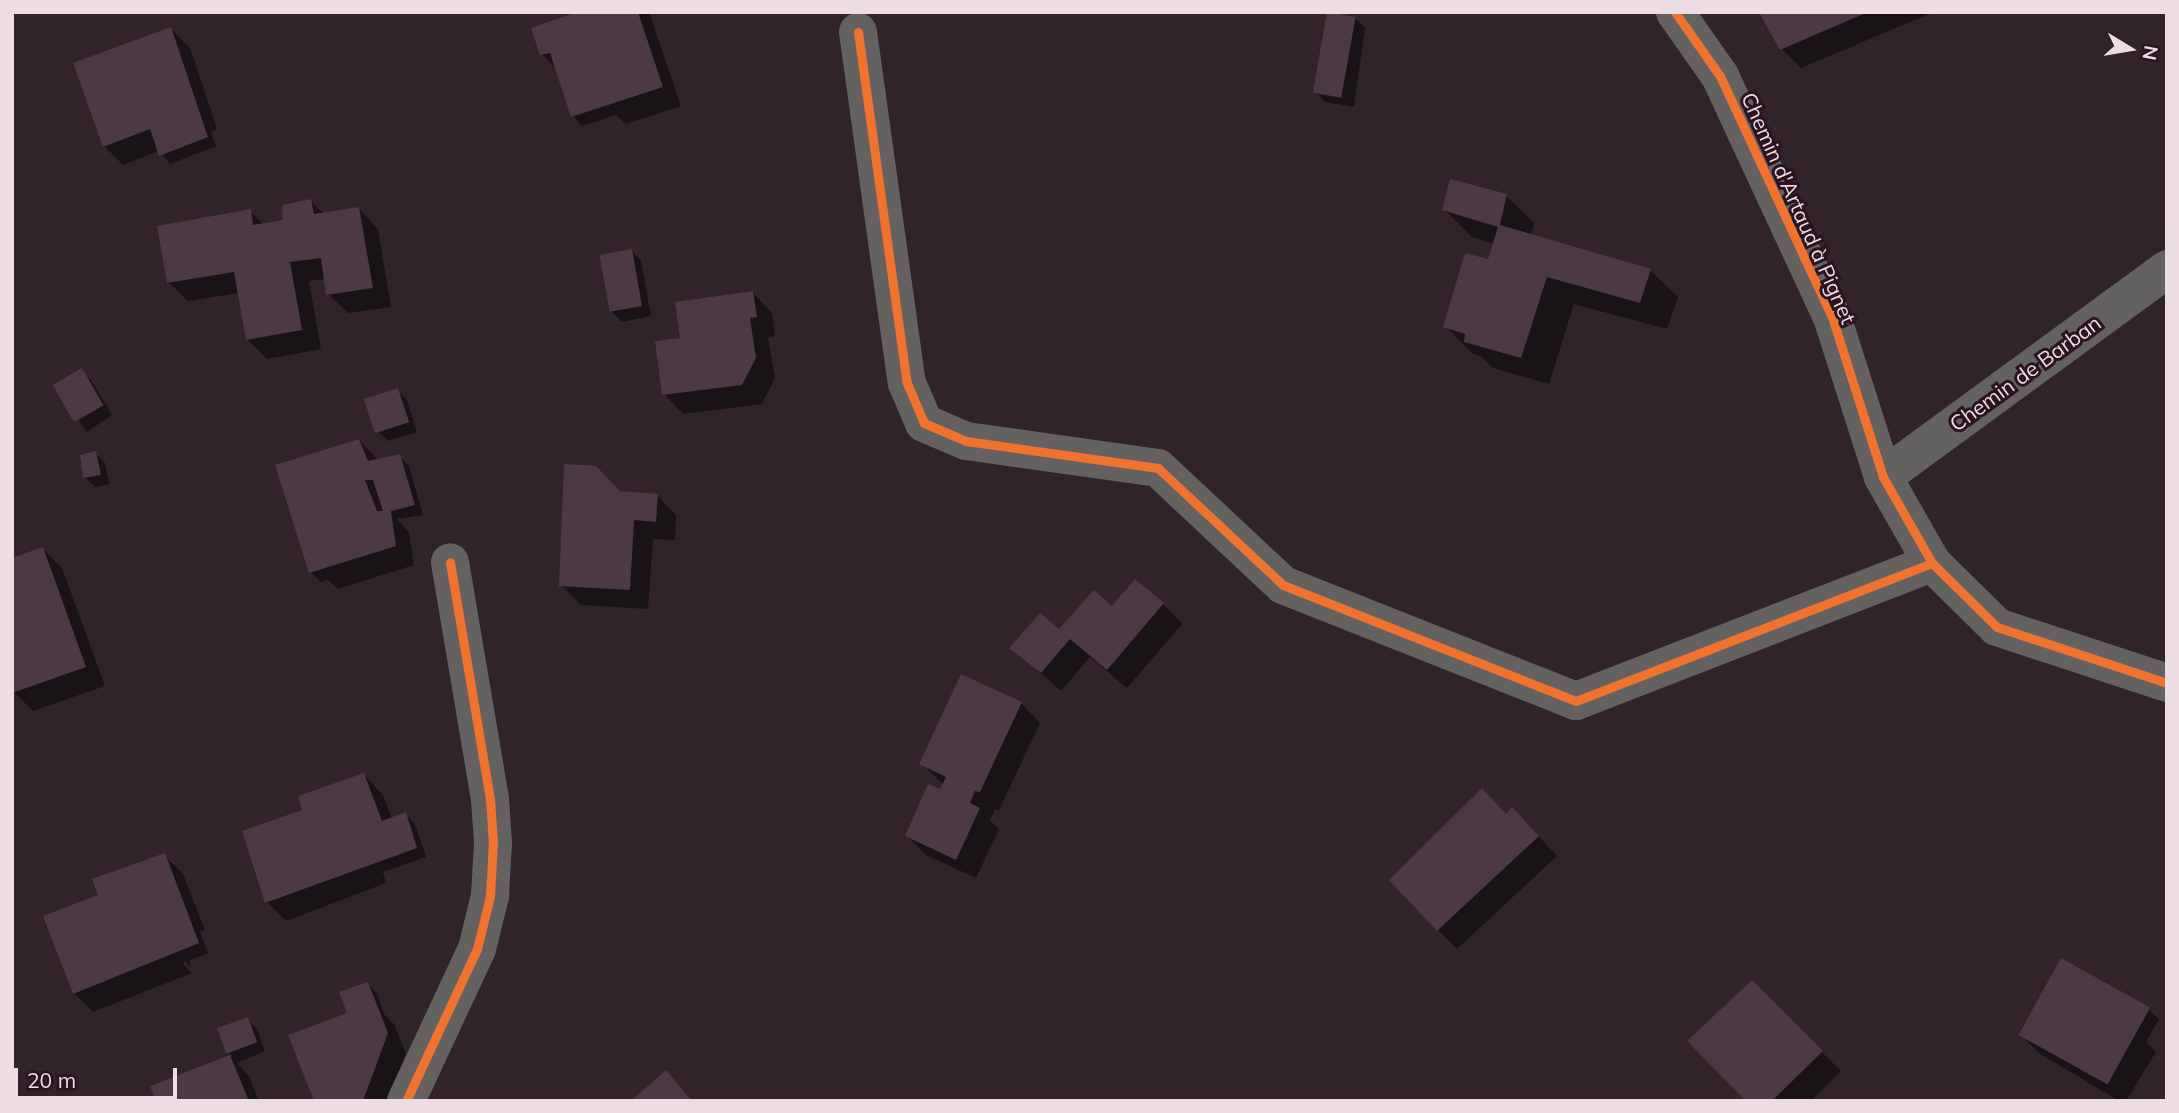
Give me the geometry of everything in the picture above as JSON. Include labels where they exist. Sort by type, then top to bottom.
[{"type":"street","name":"Chemin d'Artaud à Pignet","points":[[1675,12],[1720,76],[1832,317],[1883,477],[1931,563],[1997,627],[2167,683]]},
{"type":"street","points":[[858,32],[907,383],[924,423],[966,442],[1158,468],[1283,585],[1576,701],[1931,563]]},
{"type":"street","name":"Chemin de Barban","points":[[1883,477],[2167,269]]},
{"type":"street","points":[[406,1101],[477,949],[490,896],[493,843],[490,799],[450,562]]},
{"type":"building","points":[[577,12],[638,12],[663,87],[571,117],[550,53],[540,55],[531,28]]},
{"type":"building","points":[[1327,12],[1356,17],[1341,98],[1313,93]]},
{"type":"building","points":[[1759,12],[1868,12],[1780,50]]},
{"type":"building","points":[[171,27],[208,137],[159,156],[150,129],[103,147],[73,63]]},
{"type":"building","points":[[1450,179],[1507,194],[1500,225],[1651,269],[1640,303],[1547,277],[1521,358],[1464,342],[1465,334],[1443,327],[1465,253],[1488,259],[1498,227],[1442,210]]},
{"type":"building","points":[[311,199],[314,214],[359,207],[373,288],[326,295],[321,258],[290,262],[302,330],[246,340],[234,272],[167,283],[157,226],[251,209],[253,225],[283,220],[282,205]]},
{"type":"building","points":[[632,249],[642,306],[610,312],[600,255]]},
{"type":"building","points":[[753,291],[757,317],[750,318],[756,358],[742,385],[662,395],[655,341],[680,338],[675,302]]},
{"type":"building","points":[[82,368],[104,405],[74,422],[53,385]]},
{"type":"building","points":[[398,388],[409,422],[375,433],[364,399]]},
{"type":"building","points":[[359,439],[368,461],[400,454],[415,505],[391,511],[396,546],[309,573],[275,465]],"holes":[[[365,480],[373,480],[383,511],[377,511]]]},
{"type":"building","points":[[96,451],[101,475],[83,478],[80,455]]},
{"type":"building","points":[[564,464],[596,466],[620,491],[658,494],[656,522],[634,520],[630,590],[559,586]]},
{"type":"building","points":[[43,547],[86,667],[12,693],[12,558]]},
{"type":"building","points":[[1135,579],[1164,603],[1107,670],[1070,639],[1041,673],[1009,648],[1040,613],[1059,629],[1094,590],[1112,606]]},
{"type":"building","points":[[961,674],[1022,702],[980,792],[975,791],[970,803],[980,808],[956,860],[905,836],[928,784],[940,789],[946,777],[919,764]]},
{"type":"building","points":[[364,773],[382,821],[406,812],[417,848],[265,903],[242,831],[302,810],[298,796]]},
{"type":"building","points":[[1482,788],[1506,814],[1512,807],[1539,836],[1437,931],[1389,880]]},
{"type":"building","points":[[165,853],[199,943],[73,994],[43,916],[98,895],[92,879]]},
{"type":"building","points":[[2061,958],[2150,1007],[2108,1084],[2018,1035]]},
{"type":"building","points":[[1752,980],[1823,1051],[1772,1101],[1746,1101],[1687,1041]]},
{"type":"building","points":[[368,982],[388,1033],[363,1101],[314,1101],[288,1035],[347,1013],[339,992]]},
{"type":"building","points":[[248,1017],[257,1042],[226,1054],[217,1028]]},
{"type":"building","points":[[230,1055],[249,1101],[156,1101],[150,1086]]},
{"type":"building","points":[[666,1070],[692,1101],[631,1101]]},
{"type":"cycle path","points":[[1675,12],[1720,76],[1832,317],[1883,477],[1932,563],[1997,627],[2167,683]]},
{"type":"cycle path","points":[[858,32],[907,383],[924,423],[966,441],[1158,468],[1283,585],[1576,701],[1932,563]]},
{"type":"cycle path","points":[[406,1101],[477,949],[490,896],[493,843],[490,799],[450,562]]}]
